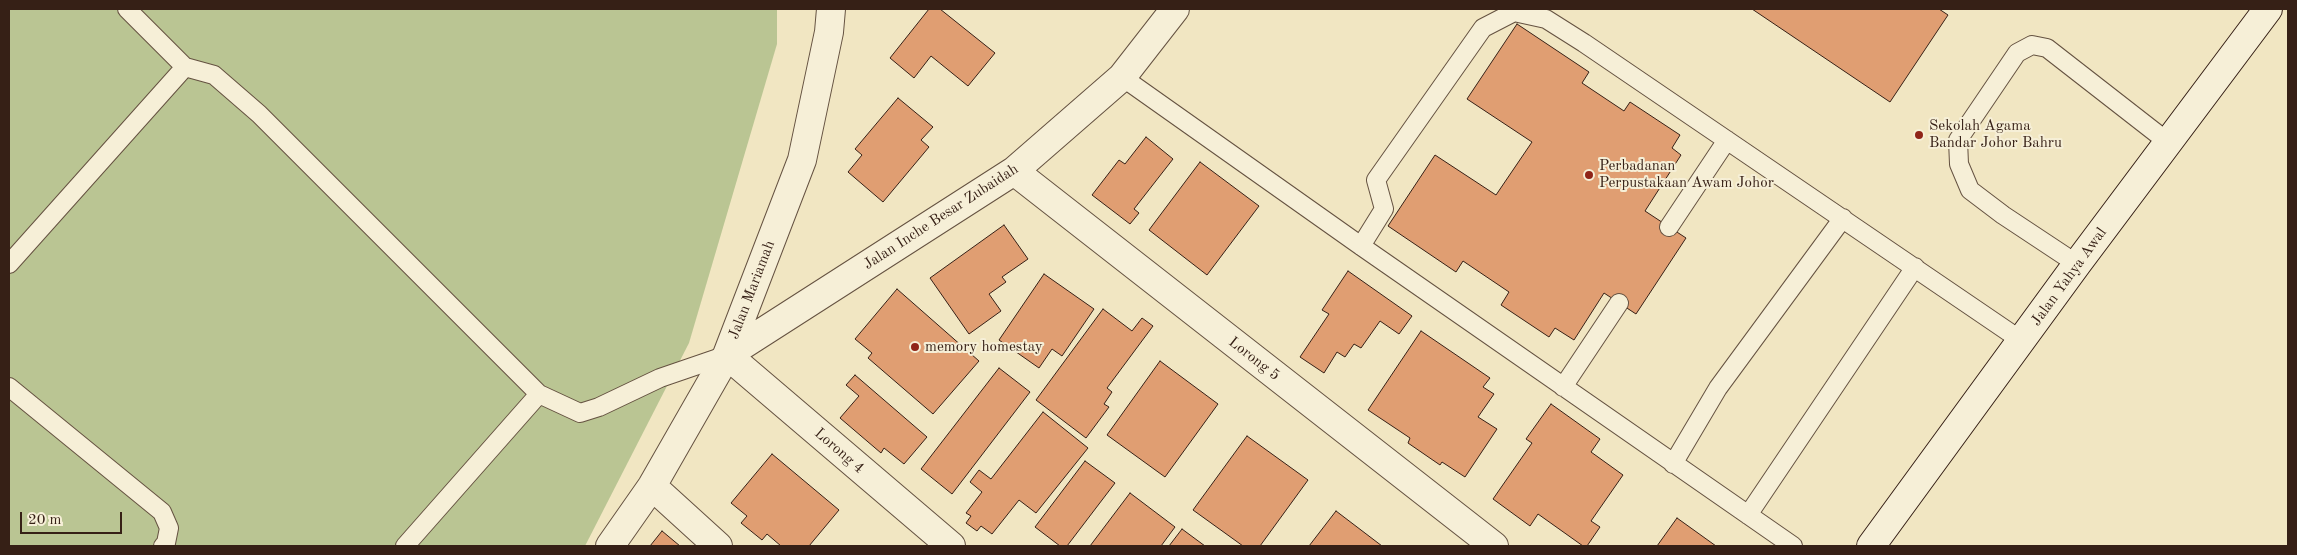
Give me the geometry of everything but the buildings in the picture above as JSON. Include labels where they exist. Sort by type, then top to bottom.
[{"type":"street","name":"Jalan Mariamah","points":[[610,546],[652,486],[727,355],[802,160],[829,32],[831,9]]},
{"type":"street","name":"Jalan Inche Besar Zubaidah","points":[[727,355],[1014,171],[1122,77],[1175,9]]},
{"type":"street","name":"Jalan Yahya Awal","points":[[1871,546],[2077,264],[2268,9]]},
{"type":"street","name":"Lorong 5","points":[[1014,171],[1494,546]]},
{"type":"street","name":"Lorong 4","points":[[727,355],[951,546]]},
{"type":"street","points":[[652,486],[718,546]]},
{"type":"lane","points":[[127,9],[186,68],[214,75],[259,114],[539,394],[580,413],[599,407],[660,378],[727,355]]},
{"type":"lane","points":[[1361,246],[1384,209],[1376,180],[1483,28],[1514,12],[1546,19],[1843,218],[2022,341]]},
{"type":"lane","points":[[2077,264],[2003,215],[1970,190],[1959,164],[1958,140],[2017,53],[2032,45],[2047,48],[2169,142]]},
{"type":"lane","points":[[9,264],[186,68]]},
{"type":"lane","points":[[1122,77],[1562,387],[1794,546]]},
{"type":"lane","points":[[1669,226],[1727,140]]},
{"type":"lane","points":[[1673,464],[1718,388],[1843,218]]},
{"type":"lane","points":[[1748,515],[1914,267]]},
{"type":"lane","points":[[1562,387],[1618,303]]},
{"type":"lane","points":[[9,387],[162,512],[169,528],[166,543],[163,546]]},
{"type":"lane","points":[[405,546],[539,394]]},
{"type":"green space","points":[[9,9],[777,9],[777,44],[689,343],[585,546],[9,546]]},
{"type":"place","name":"Sekolah Agama Bandar Johor Bahru","points":[[1919,135]]},
{"type":"place","name":"Perbadanan Perpustakaan Awam Johor","points":[[1589,175]]},
{"type":"place","name":"memory homestay","points":[[915,347]]}]
